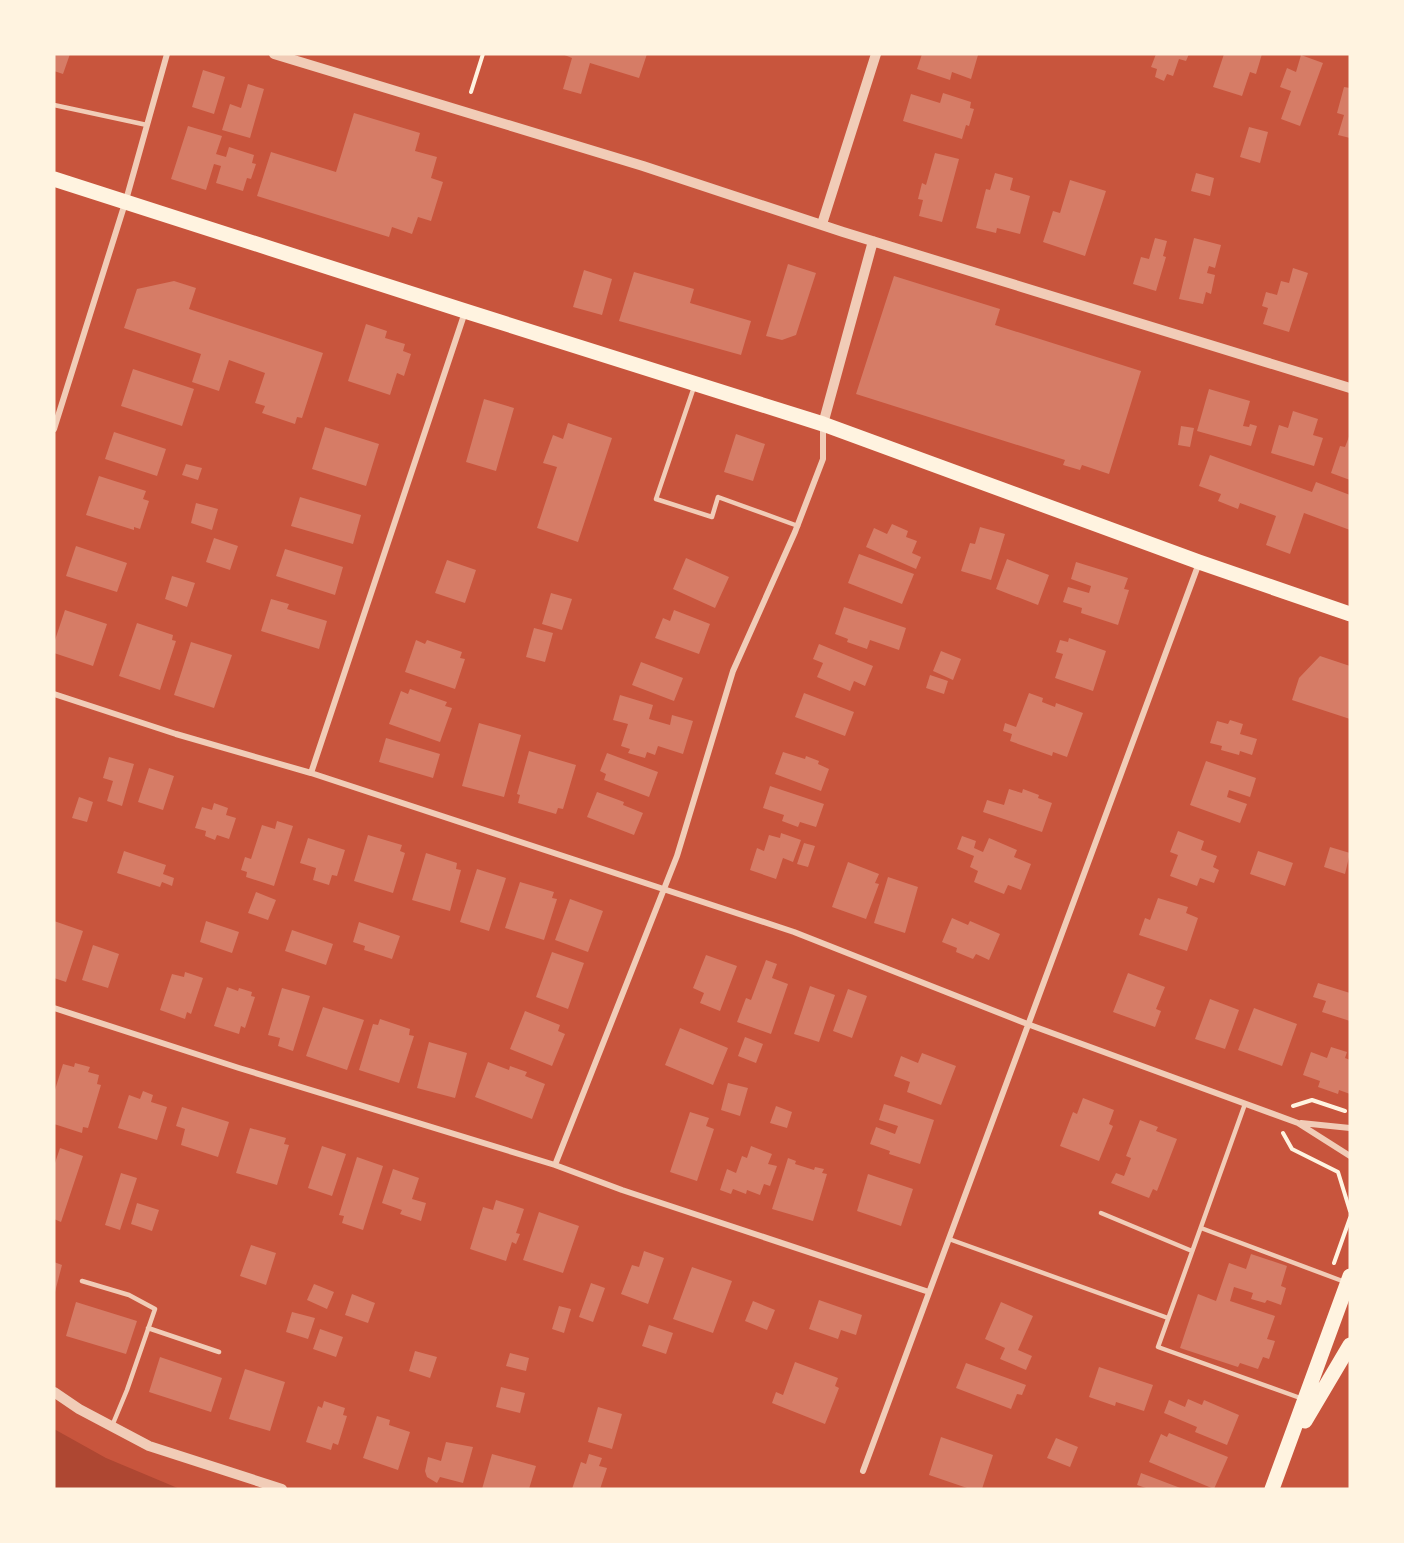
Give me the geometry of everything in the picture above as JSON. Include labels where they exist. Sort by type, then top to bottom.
[{"type":"main road","points":[[54,179],[126,200],[465,311],[823,424],[1199,562],[1350,614]]},
{"type":"main road","points":[[1272,1489],[1349,1280]]},
{"type":"main road","points":[[1286,1452],[1350,1345]]},
{"type":"street","points":[[54,429],[126,200],[167,54]]},
{"type":"street","points":[[274,54],[304,59],[873,241],[1350,388]]},
{"type":"street","points":[[822,224],[876,54]]},
{"type":"street","points":[[555,1165],[677,856],[733,671],[798,526],[823,459],[823,424],[873,241]]},
{"type":"street","points":[[311,773],[465,311]]},
{"type":"street","points":[[863,1471],[1199,562]]},
{"type":"street","points":[[54,694],[176,734],[311,773],[794,932],[1030,1024],[1298,1123],[1350,1156]]},
{"type":"street","points":[[54,1008],[239,1068],[555,1165],[622,1190],[929,1292]]},
{"type":"street","points":[[1298,1123],[1350,1128]]},
{"type":"street","points":[[54,1392],[79,1409],[149,1446],[282,1489]]},
{"type":"lane","points":[[54,105],[147,125]]},
{"type":"lane","points":[[695,384],[657,499],[712,517],[718,497],[798,526]]},
{"type":"lane","points":[[1245,1104],[1158,1347],[1305,1400]]},
{"type":"lane","points":[[1101,1214],[1192,1251]]},
{"type":"lane","points":[[1201,1228],[1349,1280]]},
{"type":"lane","points":[[949,1239],[1168,1318]]},
{"type":"lane","points":[[82,1281],[129,1295],[155,1309],[112,1426]]},
{"type":"lane","points":[[148,1328],[219,1352]]},
{"type":"path","points":[[471,92],[483,54]]},
{"type":"path","points":[[1350,1113],[1312,1100],[1271,1113],[1292,1149],[1338,1172],[1350,1211]]},
{"type":"shaded area","points":[[54,1429],[106,1458],[180,1489],[54,1489]]},
{"type":"building","points":[[54,54],[70,54],[63,74],[54,71]]},
{"type":"building","points":[[562,54],[647,54],[639,78],[590,63],[581,94],[563,89],[572,58]]},
{"type":"building","points":[[922,54],[978,55],[971,79],[952,72],[950,80],[917,69]]},
{"type":"building","points":[[1156,54],[1189,54],[1186,61],[1179,59],[1173,76],[1167,74],[1164,81],[1155,77],[1157,69],[1151,67]]},
{"type":"building","points":[[1224,54],[1262,54],[1256,74],[1250,72],[1242,96],[1213,87]]},
{"type":"building","points":[[1301,55],[1323,63],[1300,126],[1281,119],[1291,91],[1280,87],[1287,68],[1296,72]]},
{"type":"building","points":[[203,70],[225,77],[214,114],[192,107]]},
{"type":"building","points":[[248,84],[264,89],[250,138],[222,130],[230,104],[241,108]]},
{"type":"building","points":[[1344,87],[1350,88],[1350,138],[1338,135],[1344,115],[1337,113]]},
{"type":"building","points":[[943,93],[971,102],[970,108],[974,109],[962,139],[903,121],[911,94],[940,103]]},
{"type":"building","points":[[354,113],[420,133],[415,151],[437,157],[431,178],[443,182],[431,221],[418,217],[412,234],[392,227],[389,237],[257,196],[271,152],[336,172]]},
{"type":"building","points":[[188,126],[222,136],[216,154],[226,157],[229,147],[254,155],[252,163],[256,164],[251,179],[247,178],[243,191],[216,183],[221,166],[214,164],[206,190],[171,179]]},
{"type":"building","points":[[1249,127],[1268,132],[1260,163],[1240,157]]},
{"type":"building","points":[[935,153],[959,159],[942,222],[919,216],[923,200],[918,199],[922,183],[926,185]]},
{"type":"building","points":[[995,173],[1013,178],[1010,190],[1030,196],[1020,234],[997,228],[996,233],[976,228],[986,189],[990,190]]},
{"type":"building","points":[[1196,173],[1214,178],[1210,196],[1191,191]]},
{"type":"building","points":[[1070,180],[1106,191],[1085,256],[1043,242],[1053,211],[1060,213]]},
{"type":"building","points":[[1155,238],[1167,241],[1163,256],[1166,257],[1156,291],[1133,284],[1141,257],[1149,259]]},
{"type":"building","points":[[1194,238],[1221,245],[1215,268],[1209,266],[1207,273],[1215,275],[1211,294],[1206,292],[1203,304],[1179,299]]},
{"type":"building","points":[[788,264],[816,273],[796,335],[782,340],[766,336]]},
{"type":"building","points":[[1293,268],[1308,273],[1289,332],[1263,324],[1268,308],[1262,306],[1266,292],[1277,295],[1281,281],[1289,283]]},
{"type":"building","points":[[584,270],[612,279],[602,315],[573,307]]},
{"type":"building","points":[[634,272],[694,289],[690,303],[751,321],[741,355],[619,321]]},
{"type":"building","points":[[894,276],[1000,309],[995,325],[1141,371],[1109,474],[1082,465],[1080,470],[1063,465],[1065,460],[856,394]]},
{"type":"building","points":[[174,281],[196,288],[189,309],[323,353],[302,418],[297,417],[295,424],[262,413],[265,406],[255,403],[265,373],[229,360],[219,391],[192,382],[201,354],[124,328],[137,289]]},
{"type":"building","points":[[366,324],[387,331],[385,338],[405,344],[403,351],[411,354],[404,376],[397,373],[390,395],[348,381]]},
{"type":"building","points":[[133,369],[194,389],[182,426],[121,406]]},
{"type":"building","points":[[1209,389],[1250,401],[1243,426],[1249,427],[1250,424],[1257,426],[1251,446],[1197,431]]},
{"type":"building","points":[[484,399],[514,408],[496,471],[466,462]]},
{"type":"building","points":[[1293,411],[1318,419],[1313,435],[1323,438],[1314,466],[1271,453],[1279,425],[1288,428]]},
{"type":"building","points":[[568,423],[612,438],[578,542],[537,528],[557,467],[543,463],[553,435],[563,439]]},
{"type":"building","points":[[1181,426],[1194,428],[1190,447],[1178,445]]},
{"type":"building","points":[[325,427],[379,444],[366,486],[312,469]]},
{"type":"building","points":[[114,432],[166,449],[157,476],[105,459]]},
{"type":"building","points":[[736,434],[765,444],[753,481],[724,472]]},
{"type":"building","points":[[1350,434],[1350,480],[1331,473],[1340,446],[1345,447]]},
{"type":"building","points":[[1210,455],[1312,492],[1316,482],[1350,495],[1350,530],[1304,513],[1290,554],[1266,545],[1276,516],[1240,503],[1238,509],[1218,501],[1221,494],[1199,486]]},
{"type":"building","points":[[186,464],[202,468],[198,480],[182,475]]},
{"type":"building","points":[[99,476],[146,491],[143,499],[149,501],[140,529],[134,527],[134,530],[86,515]]},
{"type":"building","points":[[300,497],[361,515],[353,544],[291,526]]},
{"type":"building","points":[[196,503],[218,509],[212,530],[191,523]]},
{"type":"building","points":[[892,524],[908,531],[906,537],[917,541],[912,553],[921,557],[916,569],[866,547],[874,528],[887,534]]},
{"type":"building","points":[[980,527],[1005,534],[991,580],[961,571],[970,543],[975,544]]},
{"type":"building","points":[[214,538],[238,546],[230,570],[206,562]]},
{"type":"building","points":[[76,546],[127,563],[117,592],[66,576]]},
{"type":"building","points":[[285,549],[343,567],[335,595],[276,576]]},
{"type":"building","points":[[859,554],[914,574],[902,604],[848,583]]},
{"type":"building","points":[[686,558],[729,577],[715,608],[673,589]]},
{"type":"building","points":[[1007,559],[1049,575],[1038,605],[996,589]]},
{"type":"building","points":[[447,560],[476,570],[465,603],[435,593]]},
{"type":"building","points":[[1076,562],[1128,578],[1124,589],[1129,590],[1118,625],[1081,613],[1082,608],[1063,602],[1068,587],[1089,593],[1091,586],[1071,579]]},
{"type":"building","points":[[172,576],[195,583],[187,607],[165,599]]},
{"type":"building","points":[[551,593],[572,599],[562,630],[542,624]]},
{"type":"building","points":[[271,599],[289,604],[287,609],[327,621],[319,649],[261,631]]},
{"type":"building","points":[[844,607],[906,628],[899,650],[870,640],[867,649],[847,642],[848,639],[835,634]]},
{"type":"building","points":[[65,610],[107,624],[93,666],[54,653],[54,643]]},
{"type":"building","points":[[674,610],[710,624],[699,654],[655,638],[663,618],[670,621]]},
{"type":"building","points":[[137,623],[173,635],[172,640],[176,641],[160,690],[119,676]]},
{"type":"building","points":[[534,628],[553,633],[545,662],[526,657]]},
{"type":"building","points":[[1069,638],[1106,651],[1093,691],[1055,678],[1063,654],[1056,652],[1060,640],[1068,642]]},
{"type":"building","points":[[416,640],[425,644],[427,640],[462,652],[460,658],[465,659],[455,689],[405,672]]},
{"type":"building","points":[[191,642],[232,655],[214,708],[174,695]]},
{"type":"building","points":[[819,644],[873,666],[865,686],[854,681],[850,691],[817,677],[823,663],[813,659]]},
{"type":"building","points":[[941,651],[961,659],[953,680],[933,671]]},
{"type":"building","points":[[1320,656],[1350,666],[1350,719],[1292,700],[1299,678]]},
{"type":"building","points":[[641,662],[683,678],[674,701],[632,685]]},
{"type":"building","points":[[930,675],[948,681],[944,694],[926,688]]},
{"type":"building","points":[[410,689],[447,702],[445,706],[452,708],[440,742],[389,724],[401,691],[408,694]]},
{"type":"building","points":[[804,693],[854,712],[845,736],[795,717]]},
{"type":"building","points":[[1029,693],[1043,698],[1042,702],[1055,707],[1056,703],[1083,713],[1067,757],[1053,752],[1052,756],[1010,741],[1012,734],[1003,731],[1005,723],[1016,727]]},
{"type":"building","points":[[620,695],[653,705],[649,719],[670,725],[672,715],[693,721],[683,754],[658,746],[655,755],[647,752],[645,758],[628,753],[630,749],[621,746],[628,724],[613,720]]},
{"type":"building","points":[[1230,720],[1243,724],[1240,734],[1257,739],[1252,755],[1240,751],[1239,755],[1221,750],[1222,746],[1210,743],[1217,721],[1228,724]]},
{"type":"building","points":[[479,723],[521,735],[504,797],[462,786]]},
{"type":"building","points":[[386,738],[440,754],[433,778],[379,762]]},
{"type":"building","points":[[529,751],[576,765],[563,809],[558,808],[556,814],[518,803],[520,795],[517,794]]},
{"type":"building","points":[[783,752],[805,759],[806,756],[819,761],[818,764],[829,769],[821,791],[775,774]]},
{"type":"building","points":[[607,753],[658,772],[649,797],[604,780],[606,774],[600,771]]},
{"type":"building","points":[[109,757],[134,764],[122,806],[107,801],[113,781],[103,778]]},
{"type":"building","points":[[1206,761],[1256,778],[1250,797],[1229,790],[1227,797],[1247,804],[1240,823],[1190,805]]},
{"type":"building","points":[[149,768],[174,776],[163,810],[138,802]]},
{"type":"building","points":[[770,786],[824,804],[816,827],[800,822],[798,827],[782,821],[784,815],[763,808]]},
{"type":"building","points":[[1009,789],[1022,793],[1023,789],[1052,803],[1042,832],[983,812],[987,800],[1004,805]]},
{"type":"building","points":[[597,792],[624,802],[623,805],[643,813],[634,835],[587,817]]},
{"type":"building","points":[[79,797],[93,802],[87,822],[72,818]]},
{"type":"building","points":[[214,803],[228,808],[226,815],[236,818],[229,839],[217,835],[215,840],[205,836],[206,831],[195,828],[202,807],[212,810]]},
{"type":"building","points":[[277,821],[293,826],[274,886],[246,877],[247,872],[241,870],[245,857],[251,859],[262,825],[275,829]]},
{"type":"building","points":[[1178,831],[1204,841],[1201,850],[1217,856],[1213,867],[1219,870],[1214,883],[1200,878],[1197,886],[1170,876],[1178,855],[1170,852]]},
{"type":"building","points":[[781,833],[801,840],[793,862],[783,858],[776,879],[750,870],[757,848],[764,851],[769,835],[780,838]]},
{"type":"building","points":[[368,835],[402,845],[400,851],[405,853],[393,893],[354,881]]},
{"type":"building","points":[[962,836],[976,841],[974,848],[983,852],[989,838],[1017,850],[1014,857],[1031,864],[1021,890],[1008,885],[1004,894],[974,882],[978,871],[970,867],[974,856],[957,849]]},
{"type":"building","points":[[308,838],[345,850],[337,876],[332,875],[329,885],[313,880],[316,868],[300,863]]},
{"type":"building","points":[[804,843],[815,846],[808,867],[797,864]]},
{"type":"building","points":[[1330,847],[1350,853],[1345,874],[1324,867]]},
{"type":"building","points":[[124,851],[166,865],[163,874],[174,878],[172,886],[162,882],[160,887],[117,873]]},
{"type":"building","points":[[1258,851],[1293,863],[1285,886],[1250,874]]},
{"type":"building","points":[[426,853],[457,863],[456,869],[461,870],[450,911],[412,900]]},
{"type":"building","points":[[848,862],[879,874],[875,883],[879,884],[866,919],[832,907]]},
{"type":"building","points":[[477,869],[506,878],[489,931],[460,922]]},
{"type":"building","points":[[888,877],[918,887],[905,933],[874,923]]},
{"type":"building","points":[[520,882],[554,892],[552,898],[557,899],[544,940],[505,928]]},
{"type":"building","points":[[256,892],[276,900],[268,920],[248,913]]},
{"type":"building","points":[[1158,898],[1188,907],[1186,913],[1198,918],[1187,951],[1139,935],[1145,918],[1150,920]]},
{"type":"building","points":[[570,899],[603,911],[588,952],[555,940]]},
{"type":"building","points":[[952,918],[968,925],[970,921],[1000,934],[989,960],[976,954],[973,959],[956,952],[957,948],[942,942]]},
{"type":"building","points":[[54,921],[83,931],[66,982],[54,978]]},
{"type":"building","points":[[206,921],[239,932],[232,953],[200,942]]},
{"type":"building","points":[[359,922],[400,936],[392,959],[364,950],[365,946],[353,942]]},
{"type":"building","points":[[292,930],[333,944],[326,965],[285,951]]},
{"type":"building","points":[[93,945],[119,954],[108,988],[82,980]]},
{"type":"building","points":[[552,952],[584,963],[568,1009],[536,997]]},
{"type":"building","points":[[706,955],[737,966],[720,1011],[700,1003],[704,993],[693,988]]},
{"type":"building","points":[[766,960],[777,964],[772,978],[788,984],[771,1034],[737,1022],[746,998],[751,1000]]},
{"type":"building","points":[[185,972],[203,978],[191,1014],[187,1012],[185,1019],[160,1010],[172,974],[184,977]]},
{"type":"building","points":[[1128,973],[1165,987],[1156,1009],[1161,1011],[1155,1027],[1113,1012]]},
{"type":"building","points":[[1318,983],[1350,993],[1350,1021],[1322,1012],[1326,1001],[1313,997]]},
{"type":"building","points":[[810,986],[835,995],[819,1042],[794,1034]]},
{"type":"building","points":[[227,987],[252,992],[251,996],[255,997],[245,1028],[241,1026],[239,1034],[214,1026]]},
{"type":"building","points":[[282,988],[310,996],[293,1051],[278,1046],[280,1038],[268,1035]]},
{"type":"building","points":[[848,989],[867,996],[852,1038],[833,1031]]},
{"type":"building","points":[[1210,999],[1239,1010],[1225,1049],[1195,1039]]},
{"type":"building","points":[[323,1007],[364,1020],[347,1070],[306,1056]]},
{"type":"building","points":[[1254,1008],[1297,1024],[1282,1066],[1238,1050]]},
{"type":"building","points":[[525,1011],[560,1025],[558,1031],[565,1034],[552,1066],[510,1049]]},
{"type":"building","points":[[380,1019],[410,1029],[409,1035],[414,1036],[399,1083],[359,1070],[373,1024],[378,1025]]},
{"type":"building","points":[[680,1028],[728,1048],[713,1085],[665,1065]]},
{"type":"building","points":[[745,1037],[763,1044],[756,1063],[738,1056]]},
{"type":"building","points":[[429,1042],[467,1053],[455,1098],[417,1088]]},
{"type":"building","points":[[1331,1047],[1347,1052],[1345,1058],[1350,1060],[1350,1094],[1339,1090],[1338,1094],[1318,1087],[1320,1081],[1303,1075],[1311,1052],[1327,1058]]},
{"type":"building","points":[[922,1053],[956,1066],[941,1105],[907,1092],[910,1082],[894,1076],[901,1056],[918,1063]]},
{"type":"building","points":[[488,1062],[509,1070],[510,1066],[527,1072],[525,1076],[545,1084],[532,1119],[475,1097]]},
{"type":"building","points":[[75,1063],[90,1067],[88,1072],[99,1075],[97,1084],[101,1085],[88,1128],[83,1127],[82,1133],[54,1124],[54,1093],[63,1064],[74,1067]]},
{"type":"building","points":[[728,1083],[748,1088],[740,1116],[721,1110]]},
{"type":"building","points":[[143,1091],[153,1095],[151,1102],[167,1107],[157,1140],[118,1128],[129,1095],[140,1099]]},
{"type":"building","points":[[1083,1098],[1114,1110],[1109,1124],[1113,1126],[1099,1161],[1060,1146],[1073,1112],[1077,1114]]},
{"type":"building","points":[[884,1104],[934,1120],[920,1164],[889,1154],[890,1151],[870,1144],[876,1127],[895,1134],[898,1126],[879,1120]]},
{"type":"building","points":[[776,1106],[792,1112],[787,1128],[770,1123]]},
{"type":"building","points":[[182,1107],[229,1122],[218,1157],[181,1145],[185,1129],[176,1126]]},
{"type":"building","points":[[690,1112],[709,1118],[706,1126],[714,1129],[697,1181],[670,1172]]},
{"type":"building","points":[[1140,1120],[1158,1127],[1156,1131],[1177,1139],[1157,1191],[1153,1189],[1149,1198],[1111,1183],[1116,1173],[1124,1176],[1131,1158],[1126,1156]]},
{"type":"building","points":[[250,1128],[286,1138],[284,1144],[289,1145],[277,1185],[236,1173]]},
{"type":"building","points":[[322,1146],[346,1154],[332,1196],[308,1188]]},
{"type":"building","points":[[751,1146],[772,1154],[768,1164],[777,1166],[770,1186],[764,1184],[760,1195],[747,1190],[746,1194],[733,1189],[731,1194],[720,1190],[727,1169],[736,1173],[742,1156],[747,1158]]},
{"type":"building","points":[[60,1148],[83,1156],[61,1222],[54,1219],[54,1166]]},
{"type":"building","points":[[357,1157],[383,1166],[363,1230],[342,1223],[344,1216],[339,1215]]},
{"type":"building","points":[[788,1158],[796,1161],[795,1164],[814,1170],[815,1167],[824,1169],[822,1173],[827,1174],[813,1221],[772,1209]]},
{"type":"building","points":[[393,1169],[419,1178],[412,1199],[426,1203],[421,1221],[400,1214],[402,1210],[382,1203]]},
{"type":"building","points":[[121,1173],[137,1178],[120,1230],[105,1225]]},
{"type":"building","points":[[868,1174],[913,1189],[901,1226],[857,1211]]},
{"type":"building","points":[[496,1200],[524,1209],[516,1233],[520,1234],[516,1244],[512,1242],[506,1261],[470,1249],[483,1207],[493,1210]]},
{"type":"building","points":[[137,1203],[159,1210],[152,1231],[131,1224]]},
{"type":"building","points":[[539,1212],[579,1226],[563,1273],[523,1260]]},
{"type":"building","points":[[251,1245],[276,1253],[266,1285],[240,1276]]},
{"type":"building","points":[[644,1251],[664,1258],[648,1304],[621,1294],[632,1265],[639,1267]]},
{"type":"building","points":[[1251,1254],[1287,1266],[1281,1286],[1286,1288],[1281,1305],[1267,1300],[1265,1303],[1251,1299],[1253,1293],[1234,1287],[1230,1301],[1275,1316],[1267,1339],[1275,1341],[1269,1359],[1263,1357],[1258,1369],[1240,1363],[1238,1367],[1180,1348],[1198,1294],[1216,1301],[1229,1263],[1246,1269]]},
{"type":"building","points":[[54,1262],[62,1265],[55,1292],[54,1292]]},
{"type":"building","points":[[692,1267],[732,1281],[713,1333],[673,1319]]},
{"type":"building","points":[[591,1283],[605,1288],[593,1322],[579,1317]]},
{"type":"building","points":[[314,1284],[334,1292],[327,1309],[307,1300]]},
{"type":"building","points":[[352,1294],[375,1303],[368,1323],[345,1315]]},
{"type":"building","points":[[819,1300],[862,1315],[856,1335],[841,1330],[838,1339],[809,1329]]},
{"type":"building","points":[[753,1301],[775,1310],[767,1330],[745,1321]]},
{"type":"building","points":[[76,1302],[137,1321],[126,1354],[66,1336]]},
{"type":"building","points":[[1001,1302],[1033,1316],[1018,1350],[1032,1356],[1026,1370],[1000,1359],[1005,1348],[985,1339]]},
{"type":"building","points":[[559,1306],[571,1309],[564,1333],[552,1329]]},
{"type":"building","points":[[292,1312],[315,1318],[308,1339],[286,1332]]},
{"type":"building","points":[[649,1325],[673,1333],[666,1354],[642,1346]]},
{"type":"building","points":[[320,1329],[343,1337],[336,1357],[313,1349]]},
{"type":"building","points":[[415,1351],[437,1357],[430,1378],[409,1371]]},
{"type":"building","points":[[510,1353],[529,1358],[526,1371],[506,1366]]},
{"type":"building","points":[[160,1357],[222,1378],[211,1412],[149,1392]]},
{"type":"building","points":[[795,1362],[838,1378],[835,1386],[839,1388],[825,1424],[772,1403],[776,1392],[783,1395]]},
{"type":"building","points":[[966,1363],[1026,1385],[1022,1395],[1017,1394],[1011,1409],[956,1388]]},
{"type":"building","points":[[1099,1367],[1153,1385],[1144,1411],[1116,1402],[1115,1406],[1089,1397]]},
{"type":"building","points":[[245,1369],[285,1382],[270,1431],[229,1419]]},
{"type":"building","points":[[501,1387],[525,1393],[520,1413],[496,1407]]},
{"type":"building","points":[[1188,1399],[1202,1405],[1204,1400],[1239,1415],[1227,1445],[1195,1432],[1197,1427],[1164,1413],[1169,1400],[1185,1407]]},
{"type":"building","points":[[324,1401],[345,1408],[343,1415],[347,1416],[338,1445],[333,1443],[331,1450],[306,1442],[318,1406],[322,1408]]},
{"type":"building","points":[[598,1407],[622,1414],[612,1449],[588,1442]]},
{"type":"building","points":[[377,1416],[390,1420],[389,1425],[410,1432],[398,1470],[363,1458]]},
{"type":"building","points":[[1169,1433],[1228,1457],[1214,1489],[1149,1462],[1161,1434],[1167,1437]]},
{"type":"building","points":[[941,1437],[993,1455],[982,1489],[970,1489],[929,1475]]},
{"type":"building","points":[[1056,1438],[1078,1447],[1070,1467],[1047,1458]]},
{"type":"building","points":[[446,1442],[473,1447],[463,1483],[440,1477],[437,1483],[427,1477],[425,1471],[428,1457],[441,1461]]},
{"type":"building","points":[[492,1454],[536,1466],[529,1489],[482,1489]]},
{"type":"building","points":[[589,1454],[602,1458],[599,1466],[607,1468],[600,1489],[572,1489],[581,1462],[586,1464]]},
{"type":"building","points":[[1141,1473],[1183,1489],[1149,1489],[1137,1485]]}]
